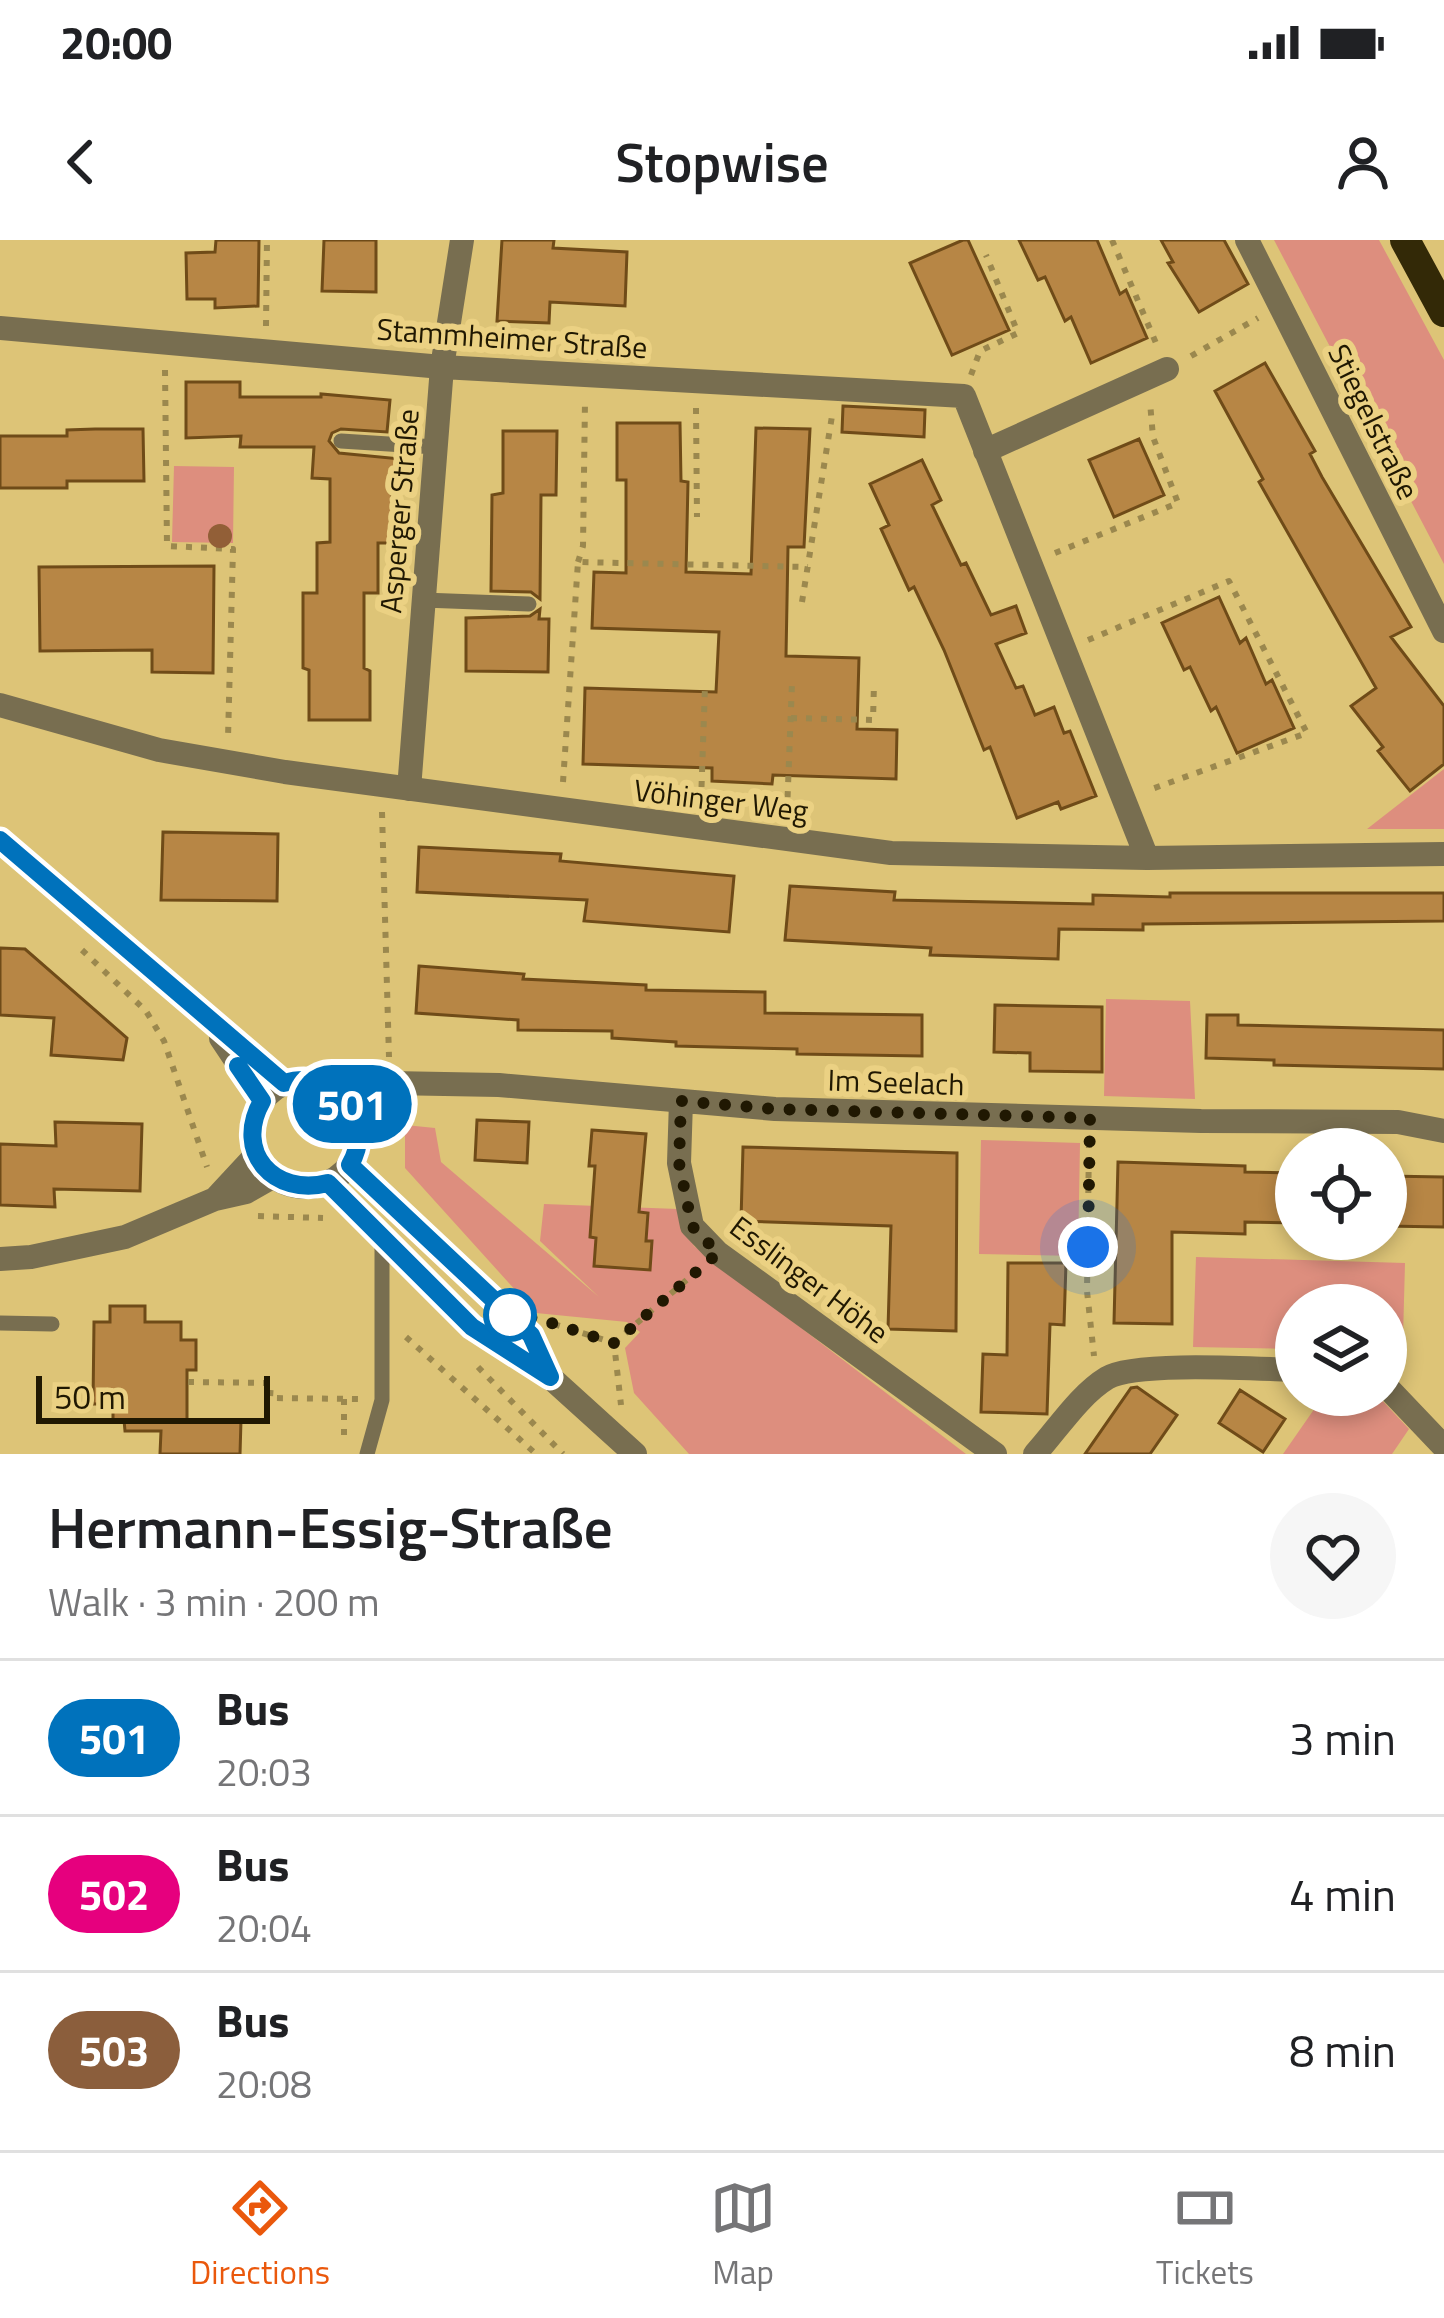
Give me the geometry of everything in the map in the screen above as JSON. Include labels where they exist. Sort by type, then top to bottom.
[{"type":"main road","points":[[1405,240],[1444,312]]},
{"type":"street","name":"Asperger Straße","points":[[409,789],[442,367],[462,240]]},
{"type":"street","name":"Stiegelstraße","points":[[1247,240],[1444,631]]},
{"type":"street","name":"Stammheimer Straße","points":[[0,328],[442,367],[964,397]]},
{"type":"street","points":[[985,451],[1158,372]]},
{"type":"street","points":[[964,397],[1147,858]]},
{"type":"street","name":"Vöhinger Weg","points":[[0,705],[159,750],[228,762],[891,853],[1147,858],[1444,854]]},
{"type":"street","points":[[0,840],[284,1083]]},
{"type":"street","points":[[214,1026],[262,1101]]},
{"type":"street","points":[[298,1079],[326,1082],[349,1099],[360,1125],[357,1153],[328,1183],[300,1187],[274,1177],[256,1155],[252,1127],[262,1101],[284,1083],[298,1079]]},
{"type":"street","name":"Im Seelach","points":[[349,1099],[390,1083],[499,1085],[775,1109],[1398,1122],[1444,1131]]},
{"type":"street","name":"Esslinger Höhe","points":[[681,1101],[679,1163],[692,1226],[718,1253],[995,1454]]},
{"type":"street","points":[[215,1199],[256,1155]]},
{"type":"street","points":[[350,1165],[531,1335],[550,1377]]},
{"type":"street","points":[[0,1259],[125,1237],[274,1177]]},
{"type":"street","points":[[328,1183],[472,1327],[550,1377],[630,1450]]},
{"type":"street","points":[[1035,1454],[1092,1390],[1113,1374],[1183,1367],[1275,1369]]},
{"type":"street","points":[[1407,1408],[1444,1447]]},
{"type":"lane","points":[[341,441],[436,447]]},
{"type":"lane","points":[[423,600],[530,604]]},
{"type":"lane","points":[[367,1454],[382,1400],[382,1235]]},
{"type":"lane","points":[[0,1323],[52,1324]]},
{"type":"path","points":[[266,352],[267,240]]},
{"type":"path","points":[[1030,564],[1178,502],[1153,436],[1158,372],[1112,240]]},
{"type":"path","points":[[964,397],[980,351],[1018,333],[986,255]]},
{"type":"path","points":[[1158,372],[1282,304]]},
{"type":"path","points":[[166,342],[167,546],[233,549],[228,762]]},
{"type":"path","points":[[561,809],[578,562],[583,546],[585,375]]},
{"type":"path","points":[[696,381],[698,517]]},
{"type":"path","points":[[802,602],[836,389]]},
{"type":"path","points":[[578,562],[808,566]]},
{"type":"path","points":[[1064,650],[1229,581],[1306,733],[1123,800]]},
{"type":"path","points":[[785,839],[792,683]]},
{"type":"path","points":[[791,718],[873,720],[874,683]]},
{"type":"path","points":[[700,828],[705,686]]},
{"type":"path","points":[[380,785],[390,1083]]},
{"type":"path","points":[[1090,1118],[1088,1326],[1092,1353],[1113,1374]]},
{"type":"path","points":[[614,1343],[718,1253]]},
{"type":"path","points":[[381,1314],[536,1454]]},
{"type":"path","points":[[510,1314],[614,1343]]},
{"type":"path","points":[[614,1343],[630,1450]]},
{"type":"path","points":[[188,1382],[271,1383],[270,1398],[382,1400]]},
{"type":"path","points":[[344,1399],[344,1454]]},
{"type":"shaded area","points":[[1274,240],[1379,240],[1444,360],[1444,564]]},
{"type":"shaded area","points":[[174,466],[234,467],[233,543],[172,542]]},
{"type":"shaded area","points":[[1444,769],[1444,829],[1367,829]]},
{"type":"shaded area","points":[[1106,999],[1190,1001],[1195,1099],[1104,1096]]},
{"type":"shaded area","points":[[405,1125],[435,1128],[441,1162],[599,1297],[540,1241],[544,1204],[678,1209],[694,1246],[966,1454],[689,1454],[634,1393],[625,1348],[640,1332],[627,1322],[536,1313],[405,1168]]},
{"type":"shaded area","points":[[981,1140],[1080,1143],[1078,1256],[979,1254]]},
{"type":"shaded area","points":[[1196,1257],[1405,1263],[1404,1284],[1275,1284],[1275,1349],[1193,1347]]},
{"type":"shaded area","points":[[1309,1416],[1397,1416],[1409,1429],[1392,1454],[1283,1454]]},
{"type":"building","points":[[216,240],[259,240],[258,306],[215,308],[215,299],[187,299],[186,253],[215,252]]},
{"type":"building","points":[[324,240],[376,240],[376,292],[322,291]]},
{"type":"building","points":[[502,240],[554,240],[553,248],[627,252],[625,306],[550,302],[549,323],[497,321]]},
{"type":"building","points":[[968,240],[1009,330],[952,355],[910,263]]},
{"type":"building","points":[[1019,240],[1097,240],[1120,294],[1126,290],[1147,338],[1091,363],[1071,317],[1065,321],[1045,277],[1038,280]]},
{"type":"building","points":[[1161,240],[1224,240],[1248,284],[1199,312],[1168,263],[1173,262]]},
{"type":"building","points":[[1265,363],[1315,451],[1310,454],[1322,477],[1411,627],[1391,637],[1444,706],[1444,764],[1410,791],[1351,706],[1376,688],[1259,482],[1263,479],[1215,391]]},
{"type":"building","points":[[186,382],[240,382],[240,397],[321,394],[390,400],[387,432],[341,429],[329,441],[339,453],[401,459],[399,485],[392,484],[391,543],[378,543],[378,593],[364,593],[370,720],[309,720],[303,593],[317,593],[317,543],[330,542],[330,479],[312,478],[314,447],[240,447],[241,436],[186,438]]},
{"type":"building","points":[[843,406],[925,410],[924,437],[842,432]]},
{"type":"building","points":[[617,423],[680,423],[681,481],[688,482],[686,572],[751,574],[756,428],[810,429],[804,547],[788,547],[786,656],[859,658],[857,729],[897,730],[896,779],[773,775],[772,784],[712,781],[712,768],[583,764],[585,688],[716,692],[719,632],[592,628],[594,572],[626,573],[626,480],[617,480]]},
{"type":"building","points":[[143,429],[144,481],[67,481],[67,488],[0,488],[0,436]]},
{"type":"building","points":[[503,431],[557,431],[556,495],[541,495],[540,599],[531,592],[491,591],[492,495],[503,493]]},
{"type":"building","points":[[1139,439],[1164,495],[1114,517],[1089,460]]},
{"type":"building","points":[[922,460],[941,500],[932,505],[991,615],[1016,606],[1026,633],[996,644],[1016,688],[1023,686],[1035,715],[1054,707],[1064,733],[1070,731],[1096,796],[1061,809],[1058,802],[1017,818],[990,747],[984,750],[944,650],[881,529],[889,525],[870,484]]},
{"type":"building","points":[[214,566],[213,673],[152,672],[152,650],[40,651],[39,567]]},
{"type":"building","points":[[1219,597],[1240,643],[1246,638],[1266,684],[1272,680],[1294,728],[1237,753],[1216,707],[1211,711],[1190,667],[1184,670],[1162,623]]},
{"type":"building","points":[[540,609],[539,619],[549,619],[548,672],[466,671],[466,618],[530,616]]},
{"type":"building","points":[[163,832],[278,834],[277,901],[161,900]]},
{"type":"building","points":[[419,847],[561,854],[560,861],[734,876],[729,932],[584,921],[587,900],[417,892]]},
{"type":"building","points":[[790,886],[895,892],[894,900],[1093,904],[1093,895],[1444,893],[1444,921],[1059,929],[1058,959],[930,955],[931,948],[785,940]]},
{"type":"building","points":[[0,948],[25,949],[127,1038],[123,1060],[51,1055],[54,1018],[0,1015]]},
{"type":"building","points":[[419,966],[524,974],[523,979],[646,985],[646,990],[765,992],[765,1013],[922,1015],[922,1056],[676,1046],[676,1042],[612,1038],[612,1031],[518,1030],[518,1020],[416,1013]]},
{"type":"building","points":[[995,1005],[1102,1007],[1102,1072],[1030,1071],[1030,1053],[994,1052]]},
{"type":"building","points":[[1207,1015],[1238,1015],[1238,1025],[1444,1030],[1444,1069],[1274,1065],[1274,1060],[1206,1058]]},
{"type":"building","points":[[477,1120],[529,1122],[527,1163],[475,1160]]},
{"type":"building","points":[[55,1122],[142,1124],[140,1191],[54,1189],[55,1207],[0,1205],[0,1144],[56,1146]]},
{"type":"building","points":[[592,1130],[646,1134],[639,1212],[648,1213],[650,1270],[594,1266]]},
{"type":"building","points":[[743,1147],[957,1153],[956,1331],[888,1329],[891,1226],[741,1221]]},
{"type":"building","points":[[1118,1162],[1245,1166],[1245,1172],[1275,1173],[1275,1223],[1245,1222],[1245,1234],[1172,1232],[1172,1324],[1114,1323]]},
{"type":"building","points":[[1407,1176],[1444,1177],[1444,1227],[1407,1226]]},
{"type":"building","points":[[1008,1263],[1066,1263],[1064,1325],[1050,1324],[1047,1414],[981,1412],[983,1354],[1007,1355]]},
{"type":"building","points":[[110,1306],[145,1306],[145,1322],[181,1322],[181,1340],[196,1340],[196,1370],[187,1370],[187,1420],[241,1420],[240,1454],[160,1454],[161,1431],[125,1431],[124,1420],[113,1420],[113,1404],[93,1404],[94,1322],[110,1322]]},
{"type":"building","points":[[1137,1387],[1177,1415],[1150,1454],[1085,1454],[1131,1388]]},
{"type":"building","points":[[1240,1390],[1285,1419],[1263,1452],[1219,1423]]},
{"type":"bus line","name":"501","points":[[0,840],[284,1083],[298,1079],[326,1082],[349,1099],[360,1125],[357,1153],[350,1165],[531,1335],[550,1377],[472,1327],[328,1183],[300,1187],[274,1177],[256,1155],[253,1141],[252,1127],[262,1101],[238,1066]]},
{"type":"route","points":[[510,1315],[536,1318],[614,1343],[718,1253],[692,1226],[679,1163],[681,1101],[775,1109],[1090,1118],[1088,1247]]}]
